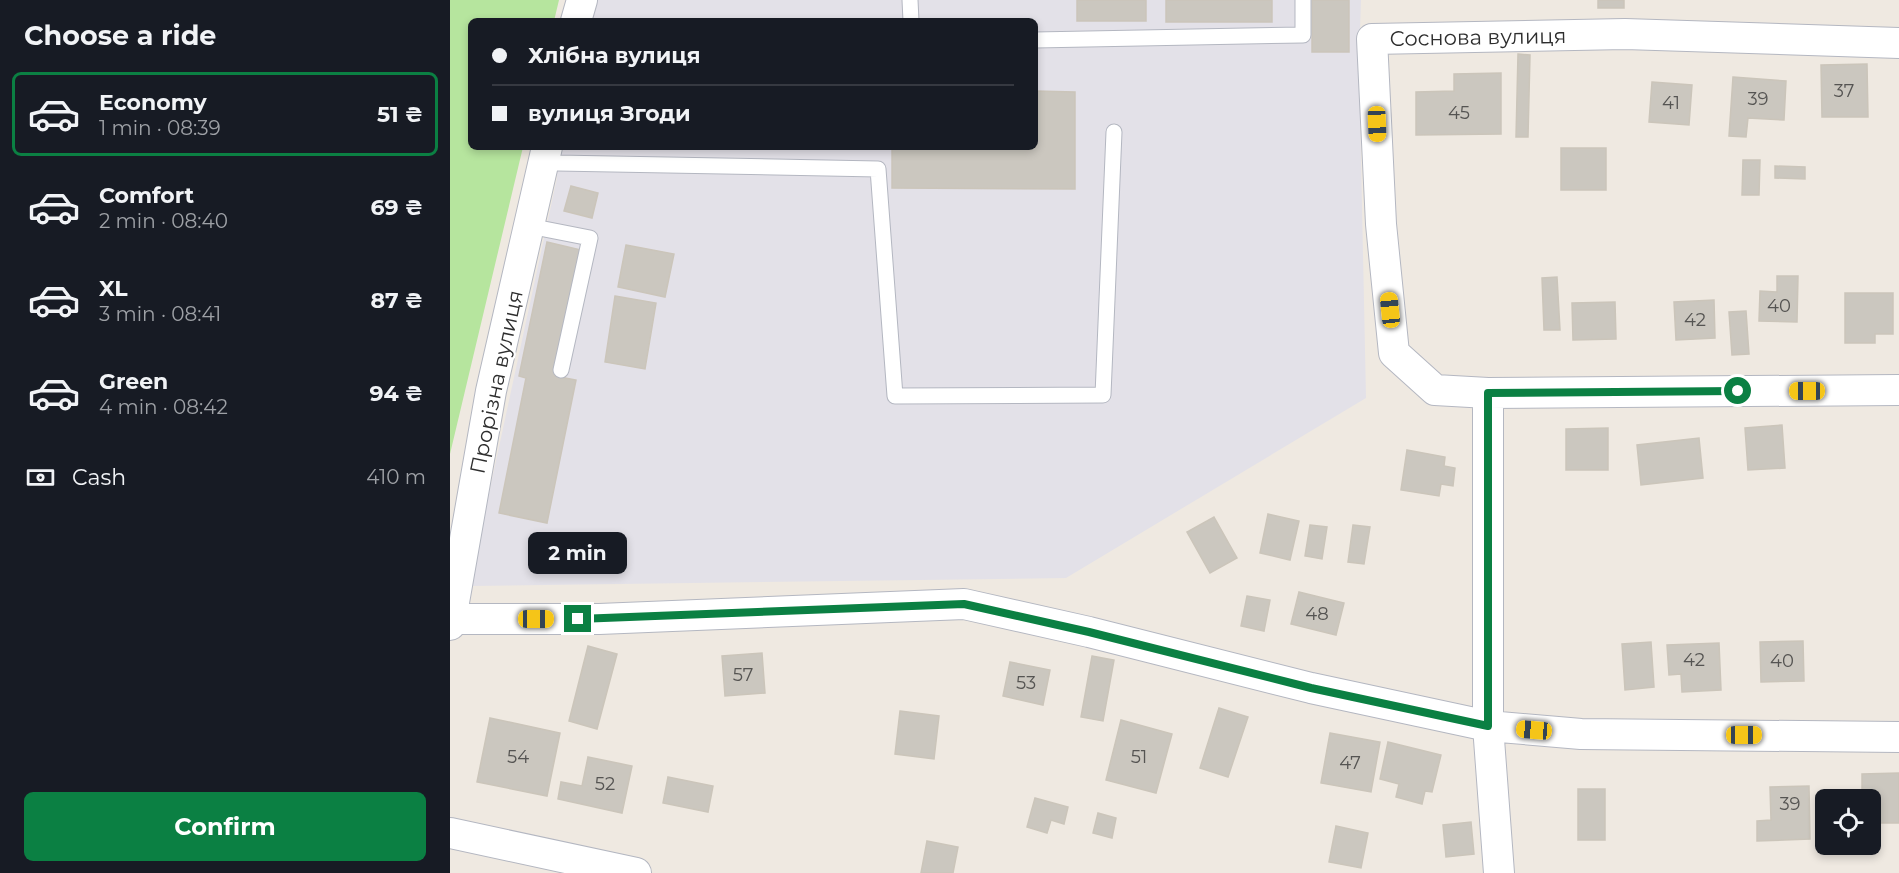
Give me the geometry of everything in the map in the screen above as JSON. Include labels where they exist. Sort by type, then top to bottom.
[{"type":"street","points":[[577,18],[582,0]]},
{"type":"street","name":"Соснова вулиця","points":[[1488,393],[1435,390],[1394,353],[1381,224],[1372,39],[1625,34],[1899,43]]},
{"type":"street","name":"Прорізна вулиця","points":[[451,622],[491,391],[545,154]]},
{"type":"street","points":[[1499,873],[1488,726],[1488,393],[1899,390]]},
{"type":"street","points":[[451,622],[599,619],[964,604],[1089,632],[1311,688],[1488,726],[1581,734],[1899,737]]},
{"type":"street","points":[[450,833],[636,873]]},
{"type":"lane","points":[[910,0],[911,18]]},
{"type":"lane","points":[[1038,40],[1303,35],[1303,0]]},
{"type":"lane","points":[[545,154],[557,163],[878,169],[895,396],[1103,394],[1114,132]]},
{"type":"lane","points":[[529,226],[590,238],[561,370]]},
{"type":"shaded area","points":[[595,0],[1361,0],[1359,62],[1366,398],[1066,578],[469,586],[557,178],[558,150],[1038,150],[1038,18],[591,18]]},
{"type":"green space","points":[[450,0],[559,0],[555,18],[468,18],[468,150],[522,150],[450,454]]},
{"type":"building","points":[[1077,0],[1146,0],[1146,21],[1077,21]]},
{"type":"building","points":[[1166,0],[1272,0],[1272,22],[1166,22]]},
{"type":"building","points":[[1312,0],[1349,0],[1349,52],[1312,52]]},
{"type":"building","points":[[1598,0],[1624,0],[1624,8],[1598,8]]},
{"type":"building","points":[[1518,54],[1530,55],[1528,137],[1516,137]]},
{"type":"building","points":[[1867,64],[1868,117],[1822,117],[1821,65]]},
{"type":"building","points":[[1501,73],[1501,134],[1416,135],[1416,92],[1454,91],[1454,74]]},
{"type":"building","points":[[1733,77],[1786,81],[1784,120],[1748,118],[1746,137],[1729,136]]},
{"type":"building","points":[[1652,82],[1692,85],[1689,125],[1649,122]]},
{"type":"building","points":[[1038,91],[1075,92],[1075,189],[892,188],[892,150],[1038,150]]},
{"type":"building","points":[[1561,148],[1606,148],[1606,190],[1561,190]]},
{"type":"building","points":[[1743,160],[1760,160],[1759,195],[1742,195]]},
{"type":"building","points":[[1775,166],[1805,167],[1805,179],[1775,178]]},
{"type":"building","points":[[571,186],[598,193],[592,218],[564,211]]},
{"type":"building","points":[[547,242],[581,250],[555,376],[576,380],[547,523],[499,513],[526,378],[519,376]]},
{"type":"building","points":[[626,245],[674,254],[665,297],[618,287]]},
{"type":"building","points":[[1777,276],[1798,276],[1797,322],[1759,321],[1760,291],[1777,292]]},
{"type":"building","points":[[1557,277],[1560,330],[1544,330],[1542,278]]},
{"type":"building","points":[[1845,293],[1893,293],[1893,334],[1875,334],[1875,343],[1845,343]]},
{"type":"building","points":[[615,296],[656,303],[645,369],[605,362]]},
{"type":"building","points":[[1714,300],[1715,338],[1676,340],[1674,302]]},
{"type":"building","points":[[1615,302],[1616,339],[1573,340],[1572,303]]},
{"type":"building","points":[[1746,311],[1749,354],[1732,355],[1729,312]]},
{"type":"building","points":[[1782,425],[1785,468],[1748,470],[1745,428]]},
{"type":"building","points":[[1608,428],[1608,470],[1566,470],[1566,429]]},
{"type":"building","points":[[1699,438],[1703,478],[1641,485],[1637,445]]},
{"type":"building","points":[[1407,450],[1445,457],[1444,466],[1455,468],[1453,486],[1441,484],[1439,496],[1401,490]]},
{"type":"building","points":[[1268,514],[1299,521],[1290,560],[1260,553]]},
{"type":"building","points":[[1214,517],[1237,558],[1210,573],[1187,532]]},
{"type":"building","points":[[1310,525],[1327,527],[1322,559],[1305,556]]},
{"type":"building","points":[[1353,525],[1370,527],[1364,564],[1348,562]]},
{"type":"building","points":[[1299,592],[1344,603],[1336,635],[1291,624]]},
{"type":"building","points":[[1247,596],[1270,600],[1264,631],[1241,626]]},
{"type":"building","points":[[1803,641],[1804,681],[1761,682],[1760,642]]},
{"type":"building","points":[[1651,642],[1654,687],[1625,690],[1622,644]]},
{"type":"building","points":[[1719,643],[1721,690],[1682,692],[1681,674],[1669,675],[1667,645]]},
{"type":"building","points":[[588,646],[617,654],[597,729],[569,721]]},
{"type":"building","points":[[762,653],[765,693],[725,696],[722,656]]},
{"type":"building","points":[[1092,656],[1114,660],[1103,721],[1081,717]]},
{"type":"building","points":[[1010,662],[1050,670],[1043,705],[1003,696]]},
{"type":"building","points":[[1219,708],[1248,717],[1228,777],[1200,768]]},
{"type":"building","points":[[900,711],[939,716],[934,759],[895,754]]},
{"type":"building","points":[[490,718],[560,733],[547,796],[477,782]]},
{"type":"building","points":[[1121,720],[1172,734],[1156,793],[1106,780]]},
{"type":"building","points":[[1330,733],[1380,742],[1371,792],[1321,783]]},
{"type":"building","points":[[1388,742],[1441,755],[1432,792],[1425,791],[1422,804],[1396,797],[1399,784],[1380,779]]},
{"type":"building","points":[[588,757],[632,766],[622,813],[558,799],[561,782],[582,786]]},
{"type":"building","points":[[1899,773],[1899,823],[1881,823],[1881,789],[1862,789],[1862,774]]},
{"type":"building","points":[[668,777],[713,786],[708,812],[663,803]]},
{"type":"building","points":[[1809,786],[1810,839],[1757,841],[1757,821],[1771,820],[1770,787]]},
{"type":"building","points":[[1578,789],[1605,789],[1605,840],[1578,840]]},
{"type":"building","points":[[1035,798],[1068,807],[1064,824],[1051,820],[1047,833],[1027,827]]},
{"type":"building","points":[[1098,813],[1116,818],[1112,838],[1093,833]]},
{"type":"building","points":[[1471,822],[1474,854],[1446,857],[1443,825]]},
{"type":"building","points":[[1336,826],[1368,833],[1361,868],[1329,862]]},
{"type":"building","points":[[927,841],[958,847],[953,873],[921,873]]},
{"type":"route","points":[[578,619],[964,604],[1089,632],[1311,688],[1488,726],[1488,393],[1738,391]]}]
